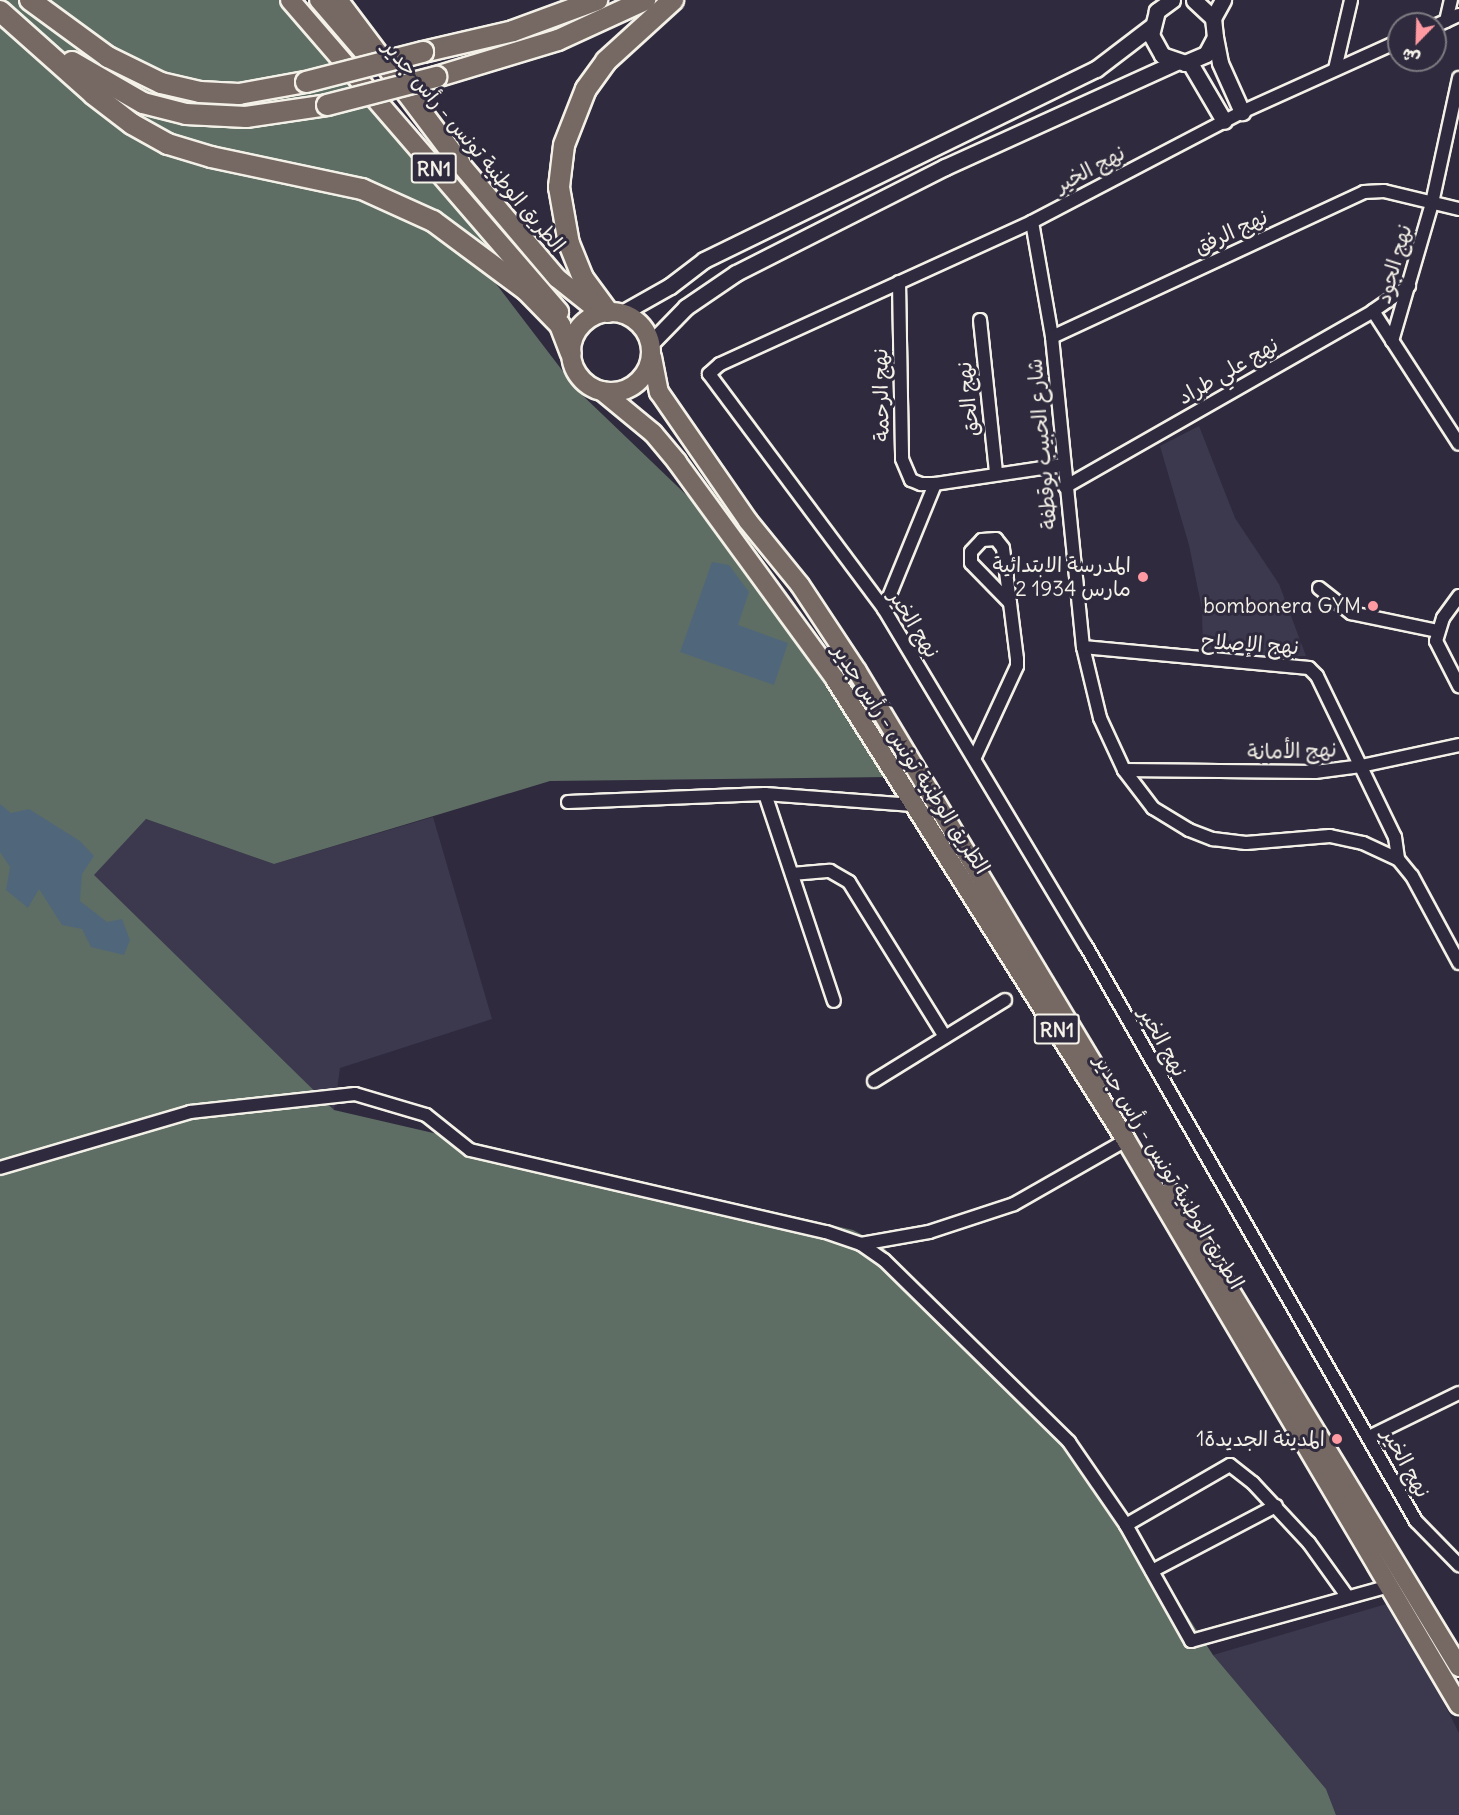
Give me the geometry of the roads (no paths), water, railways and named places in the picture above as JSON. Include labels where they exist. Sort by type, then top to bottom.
[{"type":"highway","points":[[30,0],[108,57],[161,84],[239,94],[306,82],[533,25],[597,0]]},
{"type":"highway","points":[[47,0],[118,50],[163,72],[207,81],[306,82]]},
{"type":"highway","points":[[337,0],[460,163]]},
{"type":"highway","points":[[471,41],[563,0]]},
{"type":"highway","points":[[0,10],[82,69],[125,94],[164,109],[246,117],[327,105],[436,77],[558,40],[645,0]]},
{"type":"highway","points":[[610,313],[578,269],[565,231],[559,187],[564,145],[586,89],[606,61],[673,0]]},
{"type":"highway","points":[[0,10],[93,94],[132,124],[168,144],[212,157],[354,187],[433,221],[526,290],[560,325],[572,345]]},
{"type":"main road","name":"الطريق الوطنية تونس - رأس جدير","points":[[290,0],[566,319],[572,345]]},
{"type":"main road","name":"الطريق الوطنية تونس - رأس جدير","points":[[319,0],[557,278],[610,313]]},
{"type":"main road","points":[[572,345],[584,322],[610,313]]},
{"type":"main road","name":"RN1","points":[[610,313],[644,328],[651,350]]},
{"type":"main road","name":"RN1","points":[[572,345],[580,378],[602,392]]},
{"type":"main road","name":"الطريق الوطنية تونس - رأس جدير","points":[[651,350],[659,392],[748,521],[800,585],[857,671],[1459,1667]]},
{"type":"main road","points":[[602,392],[622,391],[639,382],[651,350]]},
{"type":"main road","name":"الطريق الوطنية تونس - رأس جدير","points":[[602,392],[653,433],[677,462],[835,679],[1126,1140],[1459,1705]]},
{"type":"street","points":[[610,313],[670,286],[704,260],[1096,69],[1151,27],[1157,11],[1172,0]]},
{"type":"street","points":[[1194,0],[1213,18]]},
{"type":"street","points":[[1223,0],[1213,18],[1215,37],[1220,63],[1242,112]]},
{"type":"street","points":[[1335,69],[1351,0]]},
{"type":"street","points":[[1151,27],[1157,49],[1183,62],[1224,122]]},
{"type":"street","points":[[651,350],[686,307],[736,273],[945,167],[1206,54],[1215,37]]},
{"type":"street","name":"نهج الخير","points":[[1387,46],[1242,112],[1032,222],[720,363],[710,374],[712,382],[884,609],[975,757],[1416,1521],[1459,1566]]},
{"type":"street","name":"نهج الجود","points":[[1392,341],[1432,203],[1459,78]]},
{"type":"street","name":"نهج الرفق","points":[[1052,337],[1364,192],[1376,190],[1459,209]]},
{"type":"street","name":"شارع الحبيب بوقطفة","points":[[1032,222],[1052,337],[1062,465],[1083,647],[1100,718],[1124,771],[1154,808],[1189,830],[1213,839],[1257,843],[1329,836],[1363,843],[1398,859],[1412,876],[1459,963]]},
{"type":"street","name":"نهج الرحمة","points":[[899,282],[902,459],[911,480],[921,484],[935,484]]},
{"type":"street","name":"نهج علي طراد","points":[[1065,487],[1373,311],[1409,286]]},
{"type":"street","points":[[1373,311],[1459,444]]},
{"type":"street","name":"نهج الحق","points":[[980,321],[996,472]]},
{"type":"street","points":[[884,609],[935,484],[996,472],[1062,465]]},
{"type":"street","points":[[975,757],[1016,673],[1010,603],[1003,548],[996,539],[982,540],[971,552],[971,563],[1010,603]]},
{"type":"street","points":[[1319,588],[1351,613],[1438,631]]},
{"type":"street","points":[[1459,596],[1438,631],[1440,650],[1459,686]]},
{"type":"street","name":"نهج الإصلاح","points":[[1083,647],[1309,668],[1317,676],[1395,837],[1398,859]]},
{"type":"street","name":"نهج الأمانة","points":[[1124,771],[1295,773],[1361,766],[1459,745]]},
{"type":"street","points":[[568,802],[765,795],[913,805]]},
{"type":"street","points":[[765,795],[834,1001]]},
{"type":"street","points":[[792,874],[830,871],[849,882],[945,1037]]},
{"type":"street","points":[[874,1081],[1005,1000]]},
{"type":"street","points":[[0,1168],[190,1112],[355,1094],[426,1115],[470,1150],[794,1224],[861,1244],[884,1260],[1069,1442],[1126,1525],[1191,1641],[1347,1596],[1389,1587]]},
{"type":"street","points":[[861,1244],[929,1232],[1014,1203],[1126,1140]]},
{"type":"street","points":[[1369,1437],[1459,1393]]},
{"type":"street","points":[[1126,1525],[1227,1464],[1276,1506],[1329,1568],[1347,1596]]},
{"type":"street","points":[[1152,1571],[1276,1506]]},
{"type":"water","points":[[712,562],[729,565],[749,592],[738,625],[788,643],[774,685],[680,652]]},
{"type":"water","points":[[0,804],[11,813],[29,809],[80,841],[94,856],[82,874],[80,901],[107,922],[122,919],[130,940],[124,955],[91,947],[82,929],[62,925],[39,889],[28,908],[6,890],[10,867],[0,852]]},
{"type":"place","name":"المدرسة الابتدائية 2 مارس 1934","points":[[1143,577]]},
{"type":"place","name":"bombonera GYM","points":[[1373,606]]},
{"type":"place","name":"المدينة الجديدة1","points":[[1337,1439]]}]
